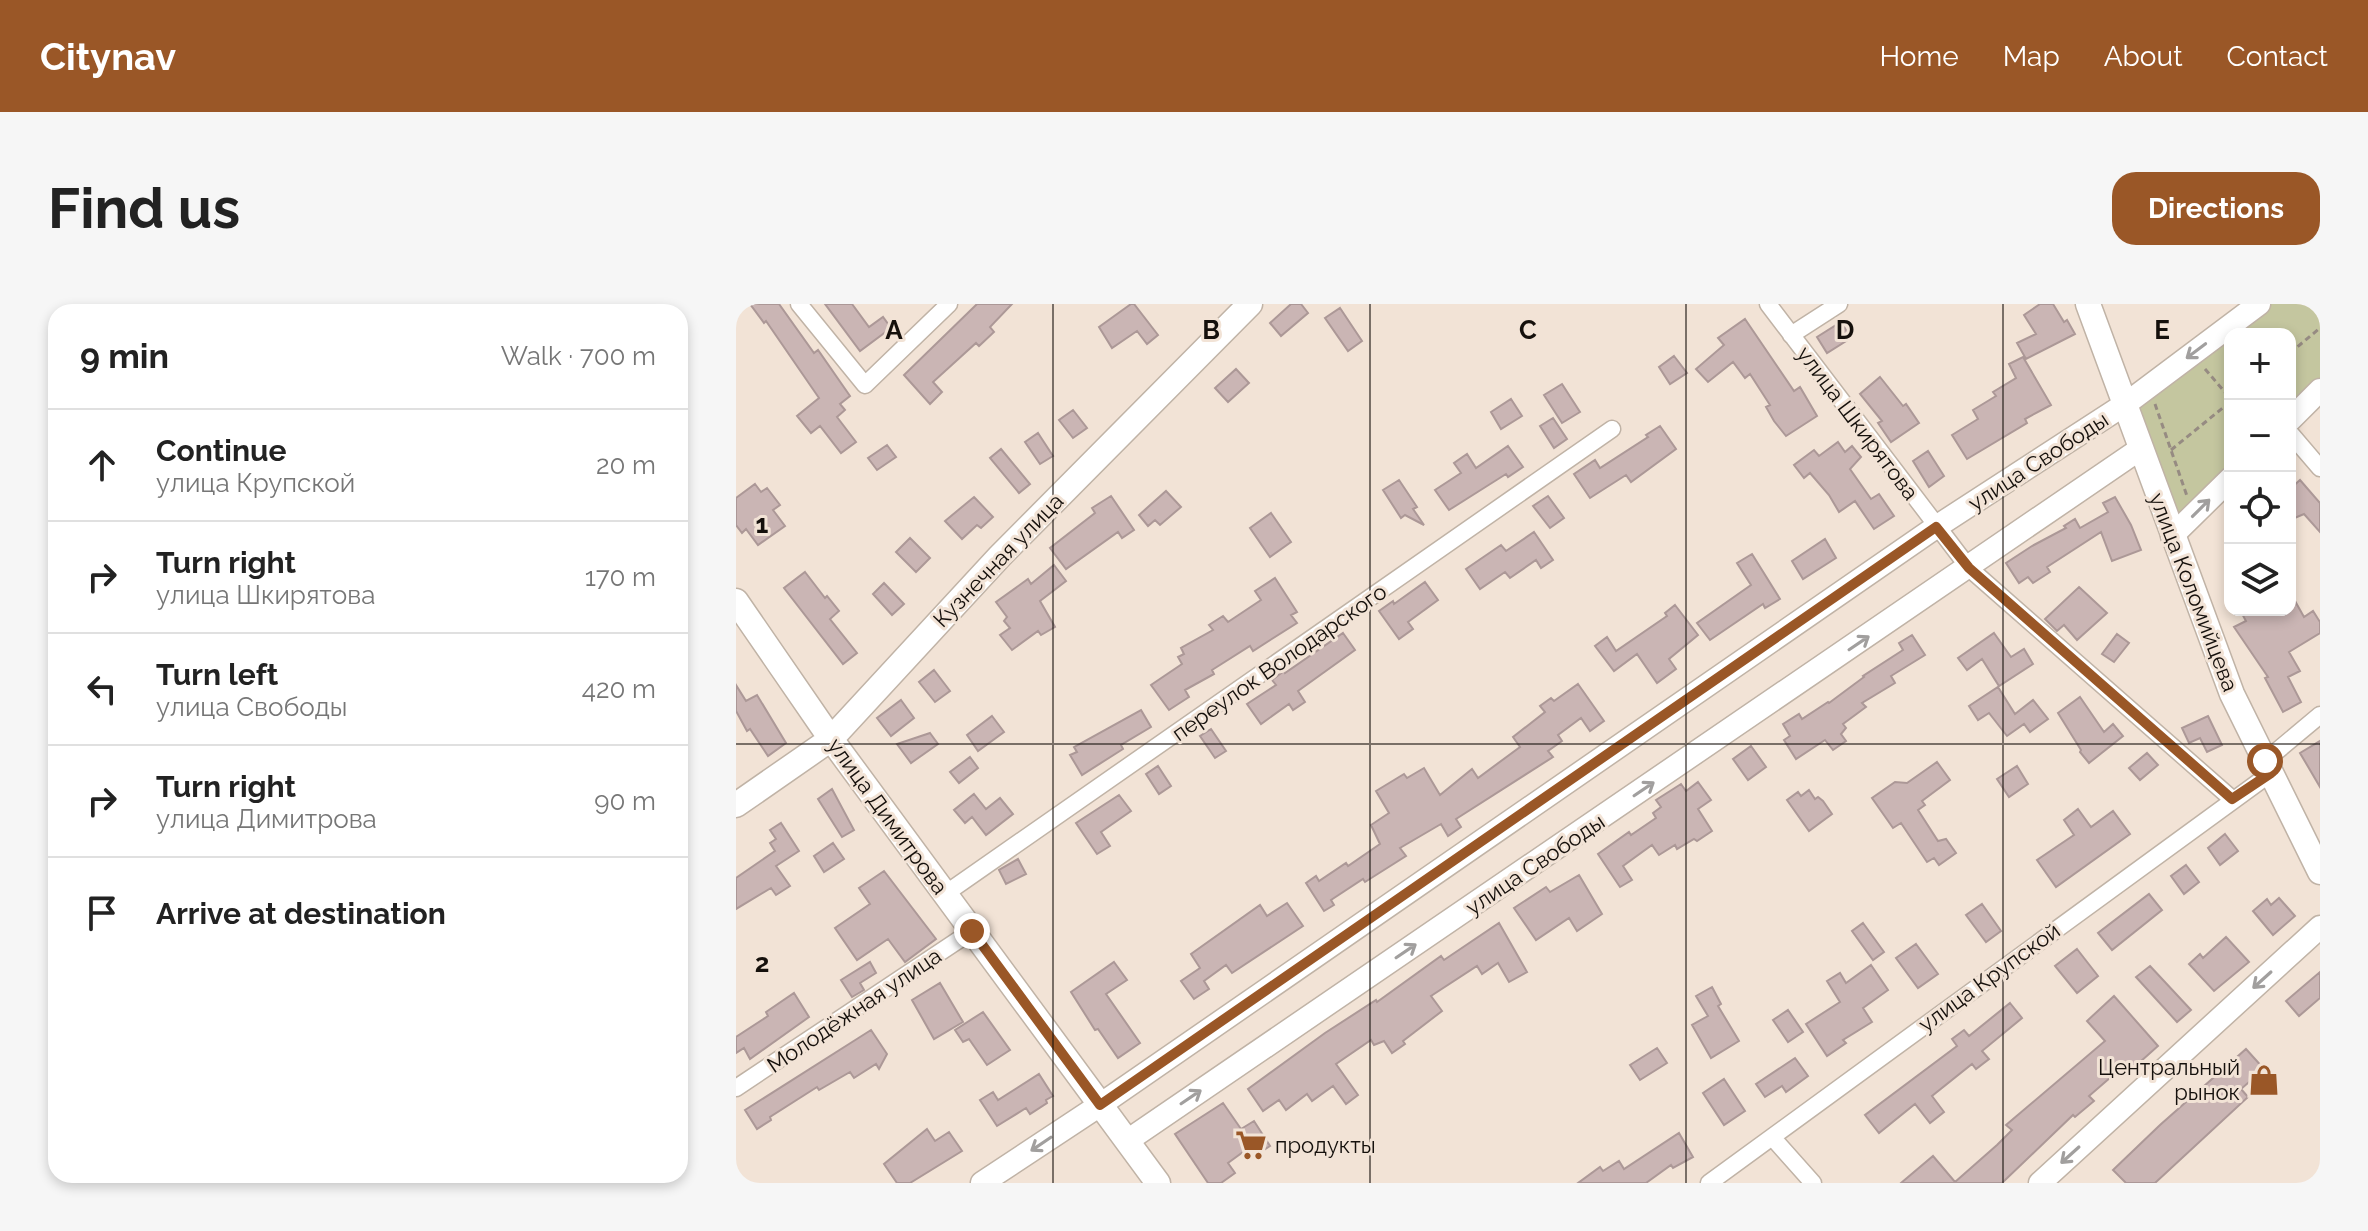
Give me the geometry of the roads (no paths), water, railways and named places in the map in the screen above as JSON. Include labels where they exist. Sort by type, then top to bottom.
[{"type":"main road","name":"Кузнечная улица","points":[[736,805],[831,739],[1000,556],[1250,304]]},
{"type":"main road","name":"улица Коломийцева","points":[[2088,304],[2232,694],[2320,872]]},
{"type":"main road","name":"улица Димитрова","points":[[736,601],[831,739],[1158,1183]]},
{"type":"street","points":[[799,304],[865,385],[949,304]]},
{"type":"street","name":"улица Шкирятова","points":[[1768,304],[1969,568],[2232,799]]},
{"type":"street","points":[[1791,335],[1839,304]]},
{"type":"street","name":"улица Свободы","points":[[982,1183],[1100,1105],[1936,527],[2127,403],[2259,304]]},
{"type":"street","points":[[2296,414],[2320,390]]},
{"type":"street","name":"переулок Володарского","points":[[945,894],[1612,429]]},
{"type":"street","points":[[2296,440],[2320,468]]},
{"type":"street","name":"улица Свободы","points":[[1127,1141],[2140,449]]},
{"type":"street","points":[[2172,536],[2224,485]]},
{"type":"street","name":"улица Крупской","points":[[1709,1183],[2232,799],[2320,715]]},
{"type":"street","points":[[2040,1183],[2320,927]]},
{"type":"street","name":"Молодёжная улица","points":[[736,1088],[972,931]]},
{"type":"street","points":[[1772,1137],[1813,1183]]},
{"type":"place","name":"Центральный рынок","points":[[2264,1080]]},
{"type":"place","name":"продукты","points":[[1251,1145]]}]
